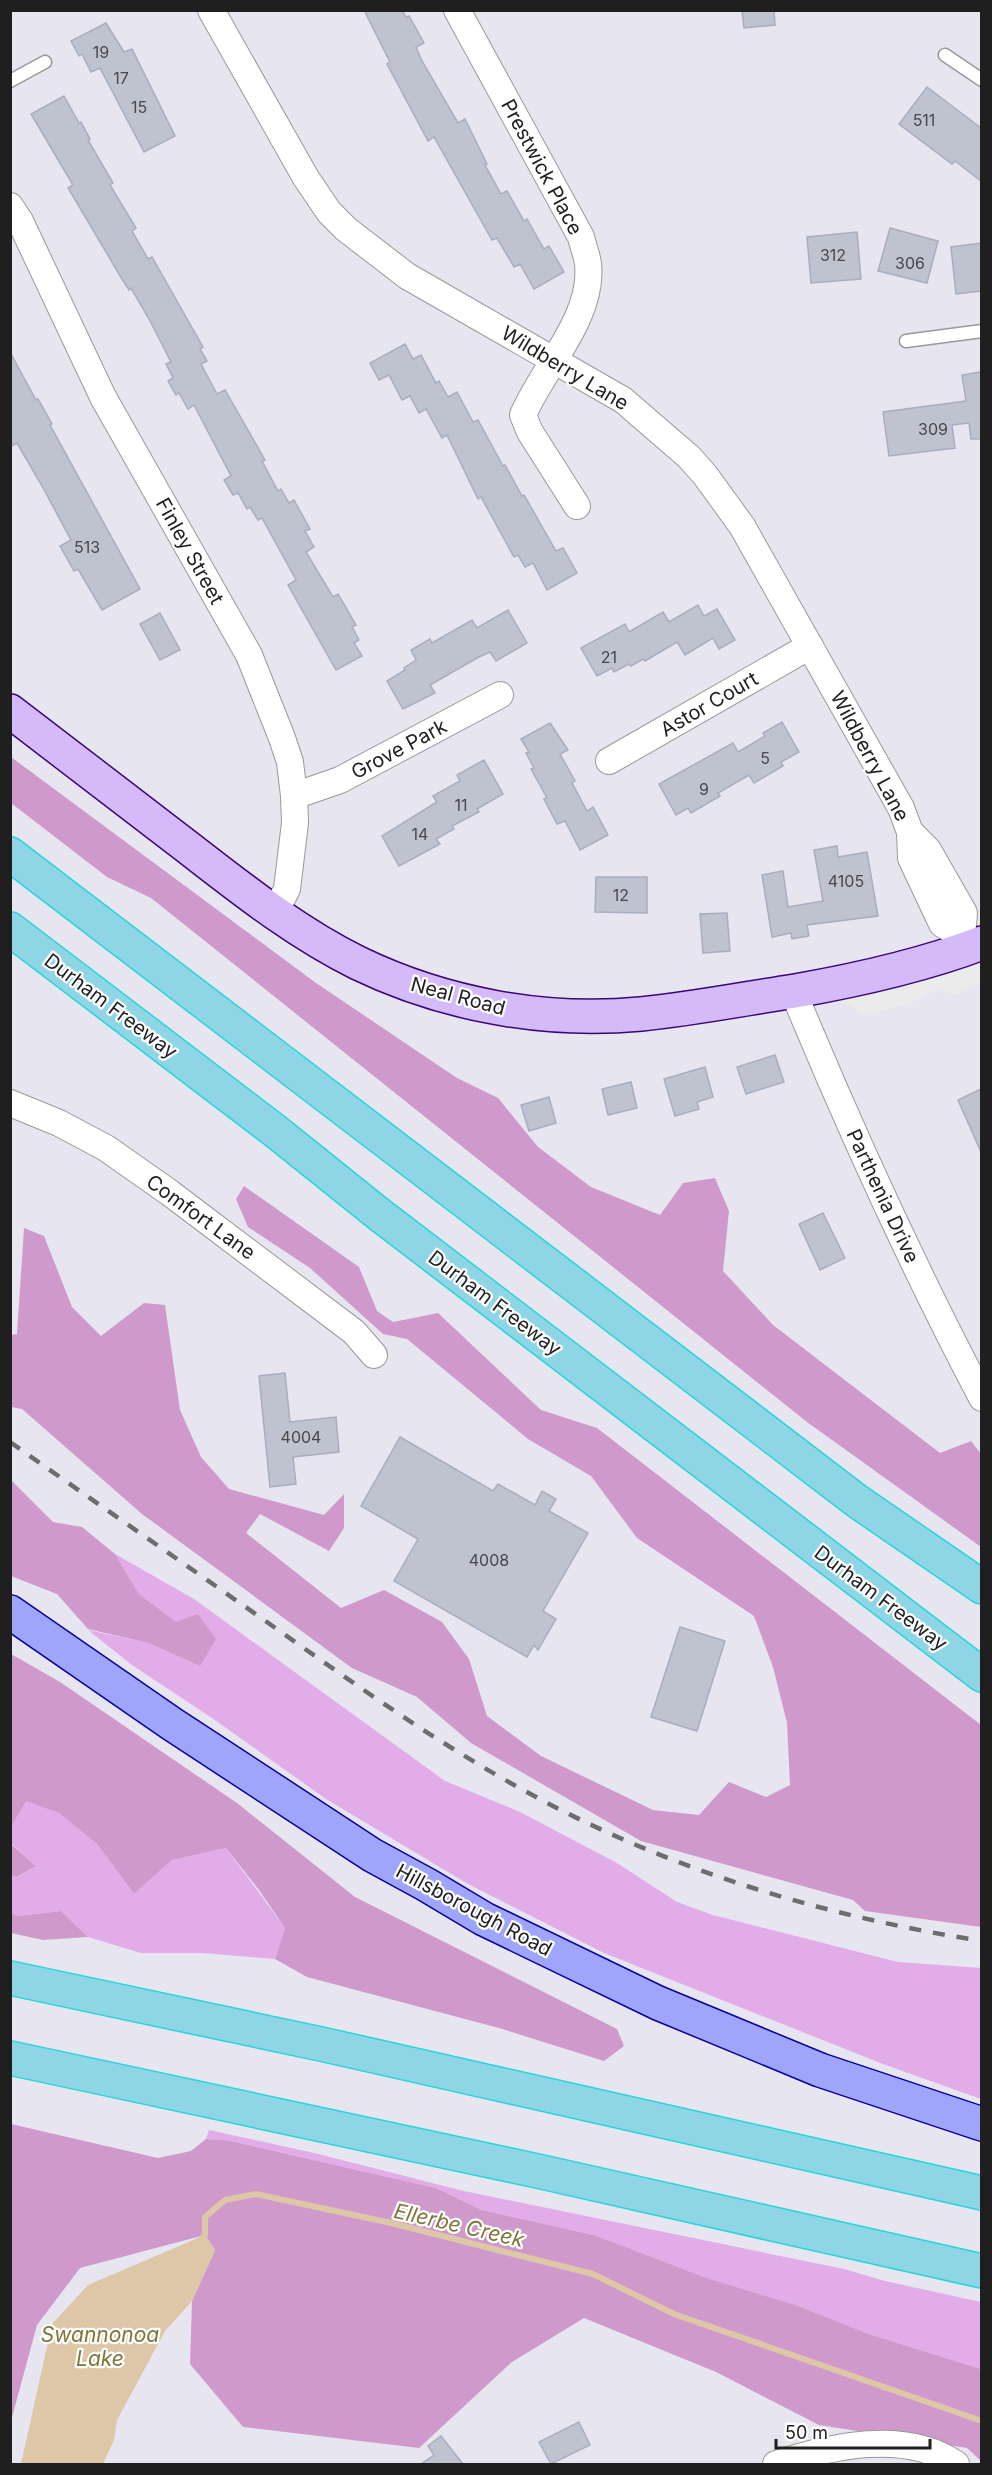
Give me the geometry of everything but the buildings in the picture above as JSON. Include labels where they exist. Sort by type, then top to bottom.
[{"type":"highway","points":[[10,854],[820,1473],[981,1587]]},
{"type":"highway","name":"Durham Freeway","points":[[10,929],[981,1675]]},
{"type":"highway","points":[[10,1978],[321,2044],[981,2193]]},
{"type":"highway","points":[[10,2058],[554,2174],[981,2271]]},
{"type":"main road","name":"Hillsborough Road","points":[[10,1612],[172,1724],[372,1855],[484,1919],[658,2003],[820,2070],[981,2124]]},
{"type":"street","name":"Wildberry Lane","points":[[211,10],[306,178],[329,212],[407,276],[552,361],[601,385],[623,399],[689,457],[742,526],[901,808],[910,832],[928,850],[964,913],[970,942]]},
{"type":"street","name":"Prestwick Place","points":[[457,10],[581,237],[586,255],[587,291],[580,315],[523,415],[530,432],[577,506]]},
{"type":"street","name":"Finley Street","points":[[10,206],[20,221],[103,397],[249,655],[290,762],[295,823],[287,889],[274,912]]},
{"type":"street","name":"Astor Court","points":[[609,761],[810,646]]},
{"type":"street","name":"Grove Park","points":[[294,796],[339,780],[500,695]]},
{"type":"street","name":"Neal Road","points":[[10,711],[274,912],[332,948],[391,977],[482,1005],[552,1016],[639,1014],[755,999],[908,967],[970,942]]},
{"type":"street","name":"Parthenia Drive","points":[[792,991],[833,1087],[929,1296],[981,1398]]},
{"type":"street","name":"Comfort Lane","points":[[10,1103],[59,1123],[115,1155],[170,1193],[354,1332],[374,1355]]},
{"type":"street","points":[[776,2464],[831,2448],[855,2444],[909,2447],[933,2452],[956,2464]]},
{"type":"lane","points":[[945,55],[981,80]]},
{"type":"lane","points":[[10,81],[45,62]]},
{"type":"lane","points":[[906,341],[981,331]]},
{"type":"shaded area","points":[[11,757],[316,983],[457,1078],[498,1098],[538,1147],[591,1187],[660,1215],[683,1183],[715,1178],[729,1211],[723,1271],[773,1325],[940,1453],[971,1441],[981,1454],[981,1547],[807,1422],[151,898],[107,877],[11,803]]},
{"type":"shaded area","points":[[981,952],[981,984],[954,995],[940,988],[911,1003],[864,1016],[831,992]]},
{"type":"shaded area","points":[[244,1186],[359,1267],[377,1311],[393,1322],[438,1313],[541,1410],[597,1428],[981,1725],[981,1927],[865,1911],[853,1900],[641,1841],[471,1743],[417,1697],[352,1668],[142,1514],[22,1409],[11,1407],[11,1335],[17,1334],[24,1228],[44,1236],[72,1307],[101,1336],[144,1303],[165,1305],[180,1410],[201,1457],[229,1489],[324,1515],[344,1494],[344,1528],[329,1551],[260,1514],[246,1533],[341,1608],[384,1590],[442,1622],[469,1659],[487,1716],[541,1756],[653,1810],[699,1815],[729,1782],[766,1797],[790,1785],[787,1723],[773,1667],[754,1616],[637,1538],[591,1476],[528,1439],[407,1339],[383,1334],[310,1268],[248,1227],[236,1199]]},
{"type":"shaded area","points":[[10,1479],[53,1522],[82,1527],[115,1554],[139,1594],[176,1622],[198,1614],[216,1639],[200,1666],[148,1643],[88,1629],[57,1594],[11,1576]]},
{"type":"shaded area","points":[[115,1554],[194,1599],[445,1781],[520,1812],[617,1863],[677,1902],[713,1915],[898,1962],[981,1968],[981,2099],[883,2064],[604,1953],[468,1884],[326,1799],[212,1718],[132,1665],[88,1630],[148,1643],[200,1666],[176,1623],[139,1594]]},
{"type":"shaded area","points":[[11,1654],[60,1682],[237,1803],[355,1897],[617,2029],[624,2046],[604,2061],[499,2028],[307,1977],[275,1959],[285,1928],[226,1848],[172,1860],[134,1894],[97,1844],[59,1813],[26,1801],[11,1827]]},
{"type":"shaded area","points":[[26,1800],[59,1813],[97,1844],[134,1894],[172,1860],[226,1848],[285,1928],[275,1959],[203,1953],[141,1953],[88,1937],[61,1911],[18,1916],[11,1913],[10,1875],[18,1877],[36,1866],[11,1843],[11,1827]]},
{"type":"shaded area","points":[[10,1843],[36,1866],[17,1877],[11,1875]]},
{"type":"shaded area","points":[[61,1911],[88,1937],[43,1940],[11,1933],[11,1913],[18,1916]]},
{"type":"shaded area","points":[[11,2124],[158,2158],[191,2151],[206,2139],[226,2140],[436,2188],[482,2210],[594,2235],[707,2278],[796,2305],[869,2334],[981,2369],[981,2461],[967,2448],[819,2425],[716,2372],[584,2318],[512,2362],[419,2448],[243,2427],[190,2364],[192,2301],[215,2250],[205,2235],[80,2268],[37,2325],[11,2421]]},
{"type":"shaded area","points":[[209,2130],[314,2153],[464,2191],[844,2269],[885,2281],[981,2302],[981,2369],[869,2334],[796,2305],[707,2278],[594,2235],[482,2210],[436,2188],[226,2140],[206,2139]]},
{"type":"water","name":"Swannonoa Lake","points":[[205,2235],[215,2250],[192,2301],[165,2331],[117,2420],[114,2440],[103,2464],[21,2464],[52,2324],[88,2285]]},
{"type":"waterway","name":"Ellerbe Creek","points":[[200,2240],[205,2235],[205,2217],[225,2200],[256,2194],[391,2223],[593,2274],[674,2314],[982,2421]]},
{"type":"railway","points":[[10,1442],[397,1713],[492,1773],[579,1819],[633,1844],[746,1886],[863,1918],[982,1941]]}]
